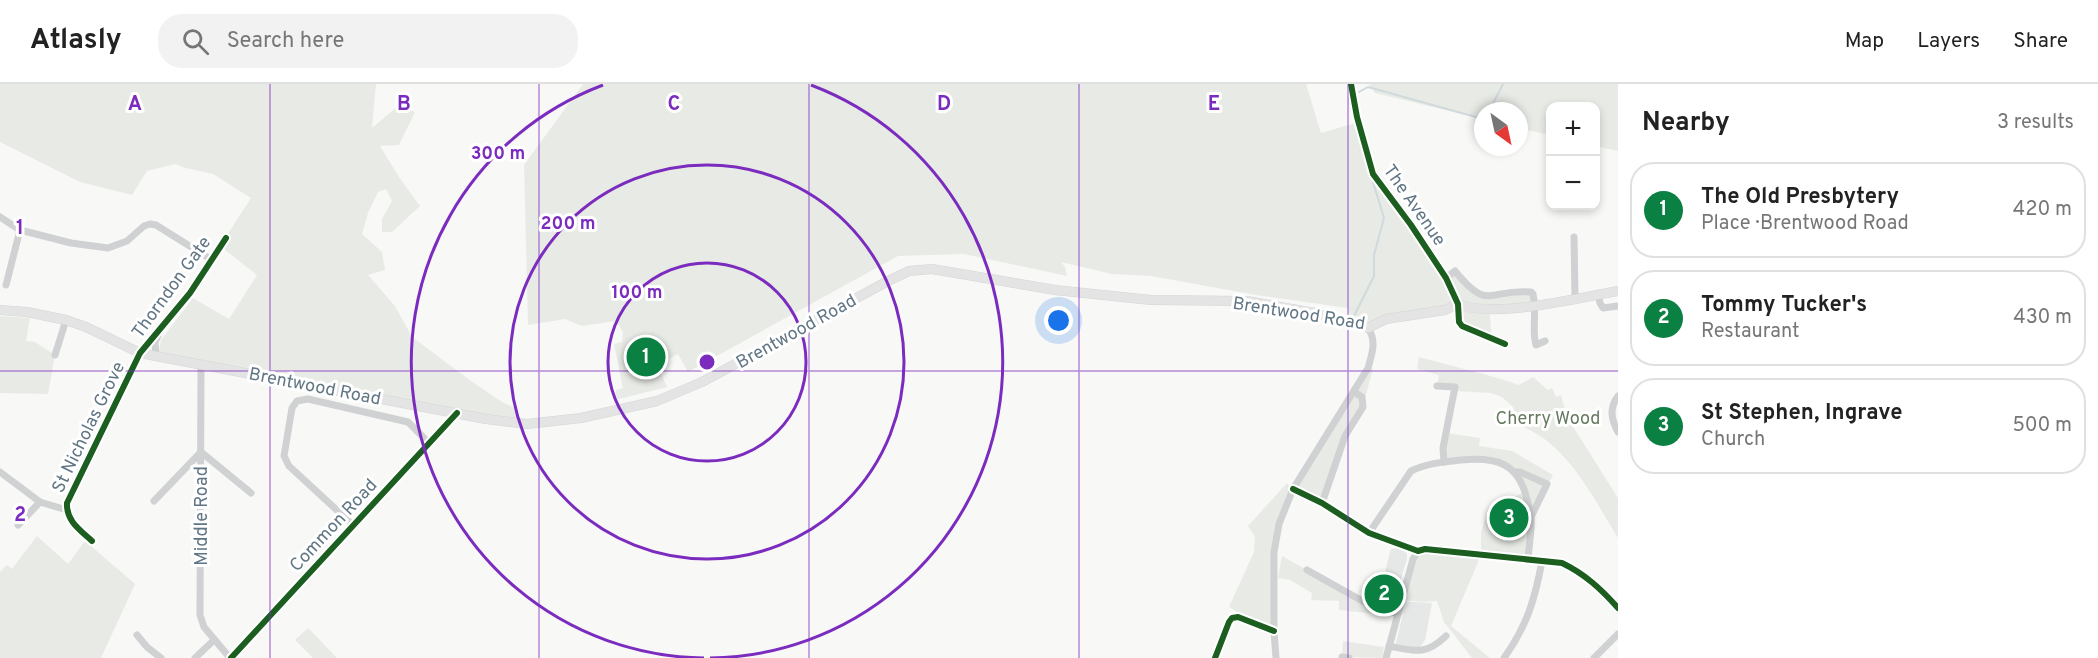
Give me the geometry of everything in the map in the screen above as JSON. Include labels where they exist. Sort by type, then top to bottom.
[{"type":"main road","name":"Brentwood Road","points":[[0,310],[27,312],[66,320],[141,353],[457,413],[527,424],[581,418],[657,400],[702,382],[888,280],[909,271],[932,269],[1055,290],[1151,300],[1247,301],[1315,313],[1368,328],[1386,320],[1445,310],[1458,304]]},
{"type":"main road","points":[[1458,304],[1466,308],[1505,309],[1618,291]]},
{"type":"street","name":"The Avenue","points":[[1351,84],[1357,117],[1373,174],[1411,225],[1446,278],[1458,304],[1459,322],[1462,326],[1505,344]]},
{"type":"street","points":[[0,217],[20,230],[71,243],[108,248],[127,241],[144,226],[156,225],[212,260]]},
{"type":"street","points":[[6,285],[20,230]]},
{"type":"street","points":[[1574,237],[1575,298]]},
{"type":"street","name":"Thorndon Gate","points":[[141,353],[190,293],[225,238]]},
{"type":"street","points":[[1446,278],[1455,271],[1475,293],[1484,296],[1531,292],[1536,315],[1534,340],[1536,345],[1545,341]]},
{"type":"street","points":[[1598,295],[1604,308],[1618,306]]},
{"type":"street","points":[[55,355],[66,320]]},
{"type":"street","points":[[1276,658],[1274,552],[1279,524],[1293,489],[1368,368],[1373,350],[1373,338],[1368,328]]},
{"type":"street","points":[[156,356],[155,342],[159,333]]},
{"type":"street","name":"St Nicholas Grove","points":[[92,541],[75,526],[67,510],[67,503],[141,353]]},
{"type":"street","name":"Middle Road","points":[[201,364],[200,615],[204,627],[230,658]]},
{"type":"street","points":[[1437,386],[1455,387],[1443,448],[1444,462]]},
{"type":"street","points":[[1322,503],[1345,436],[1363,407],[1362,397],[1354,392]]},
{"type":"street","points":[[1618,396],[1611,415],[1618,432]]},
{"type":"street","points":[[353,525],[289,466],[284,456],[292,408],[297,401],[309,399],[408,422],[430,444]]},
{"type":"street","name":"Common Road","points":[[230,658],[457,413]]},
{"type":"street","points":[[154,501],[201,452],[250,493]]},
{"type":"street","points":[[1369,533],[1411,471],[1420,466],[1444,462],[1482,459],[1509,466],[1515,472],[1525,492],[1532,515]]},
{"type":"street","points":[[0,471],[40,502],[67,510]]},
{"type":"street","points":[[1515,472],[1547,484],[1532,515],[1528,558]]},
{"type":"street","points":[[1293,489],[1322,503],[1369,533],[1418,551],[1425,549],[1562,563],[1578,571],[1604,592],[1618,608]]},
{"type":"street","points":[[18,525],[40,502]]},
{"type":"street","points":[[1386,658],[1413,559],[1418,551]]},
{"type":"street","points":[[1504,658],[1520,634],[1531,610],[1542,561]]},
{"type":"street","points":[[1307,570],[1366,603],[1398,614]]},
{"type":"street","points":[[1215,658],[1229,622],[1235,615],[1274,631]]},
{"type":"street","points":[[1594,658],[1618,634]]},
{"type":"street","points":[[136,635],[161,658]]},
{"type":"street","points":[[1389,646],[1419,651],[1435,646],[1446,636]]},
{"type":"street","points":[[195,658],[214,640]]},
{"type":"street","points":[[1342,657],[1349,658]]},
{"type":"shaded area","points":[[1391,549],[1403,549],[1407,554],[1407,559],[1394,601],[1432,603],[1425,640],[1419,649],[1397,646],[1403,614],[1384,607],[1377,601]]},
{"type":"green space","points":[[0,84],[376,84],[372,128],[398,106],[415,112],[399,145],[380,146],[420,206],[392,232],[382,232],[382,219],[392,201],[386,189],[378,192],[368,213],[362,234],[382,252],[385,270],[368,275],[395,306],[412,337],[471,381],[515,408],[521,423],[158,356],[161,340],[193,298],[229,319],[257,275],[220,246],[251,198],[213,174],[175,164],[147,171],[132,195],[80,182],[0,142]]},
{"type":"green space","points":[[583,84],[1306,84],[1321,133],[1359,122],[1378,181],[1446,277],[1455,271],[1475,293],[1531,292],[1535,306],[1489,308],[1492,339],[1462,326],[1458,305],[1368,328],[1351,323],[1348,308],[1256,295],[1151,276],[1112,274],[1061,262],[1067,276],[964,254],[898,256],[688,372],[678,354],[657,365],[667,387],[615,400],[616,390],[623,388],[614,344],[622,342],[623,332],[616,321],[582,326],[565,319],[528,325],[524,165]]},
{"type":"green space","points":[[1369,84],[1618,84],[1618,151],[1600,147],[1600,102],[1546,102],[1546,134],[1528,130],[1528,102],[1474,102],[1474,117],[1375,93]]},
{"type":"green space","points":[[0,316],[30,318],[26,341],[35,342],[55,355],[48,394],[0,393]]},
{"type":"green space","name":"Cherry Wood","points":[[1419,357],[1519,385],[1533,377],[1548,390],[1552,388],[1556,397],[1561,395],[1567,417],[1618,498],[1618,538],[1572,466],[1549,442],[1517,423],[1513,407],[1502,397],[1491,393],[1455,391],[1437,386],[1439,375],[1417,369]]},
{"type":"green space","points":[[1368,368],[1373,369],[1364,402],[1349,428],[1322,503],[1293,489]]},
{"type":"green space","points":[[1446,433],[1480,438],[1479,446],[1512,451],[1553,475],[1532,515],[1528,559],[1481,555],[1481,532],[1489,506],[1510,536],[1523,528],[1523,518],[1513,498],[1525,491],[1522,484],[1501,463],[1444,462]]},
{"type":"green space","points":[[1287,483],[1292,490],[1274,552],[1274,631],[1238,617],[1235,610],[1229,607],[1254,552],[1255,537],[1248,526]]},
{"type":"green space","points":[[37,536],[68,564],[85,541],[135,584],[101,658],[0,658],[0,572],[7,565],[12,569]]},
{"type":"green space","points":[[1418,551],[1481,555],[1451,626],[1490,658],[1472,658],[1444,622],[1437,601],[1401,600]]},
{"type":"green space","points":[[1282,556],[1366,603],[1385,610],[1385,615],[1339,610],[1339,601],[1311,600],[1312,593],[1290,580],[1278,578]]},
{"type":"green space","points":[[308,628],[337,658],[313,658],[295,640]]},
{"type":"green space","points":[[1343,641],[1384,647],[1382,658],[1342,657]]},
{"type":"waterway","points":[[1494,102],[1503,84]]},
{"type":"waterway","points":[[1359,92],[1368,87],[1474,116]]},
{"type":"waterway","points":[[1349,99],[1356,124]]},
{"type":"waterway","points":[[1352,320],[1374,276],[1374,255],[1384,218],[1371,176]]},
{"type":"cycle path","points":[[1351,84],[1357,117],[1373,174],[1411,225],[1446,278],[1458,304],[1459,322],[1462,326],[1505,344]]},
{"type":"cycle path","points":[[92,541],[71,520],[67,503],[140,353],[190,293],[226,238]]},
{"type":"cycle path","points":[[231,658],[457,413]]},
{"type":"cycle path","points":[[1293,489],[1322,503],[1369,533],[1418,551],[1425,549],[1562,563],[1592,582],[1618,608]]},
{"type":"cycle path","points":[[1215,658],[1232,618],[1238,617],[1274,631]]},
{"type":"place","name":"The Old Presbytery","points":[[646,357]]},
{"type":"place","name":"St Stephen, Ingrave","points":[[1509,518]]},
{"type":"place","name":"Tommy Tucker's","points":[[1384,594]]}]
